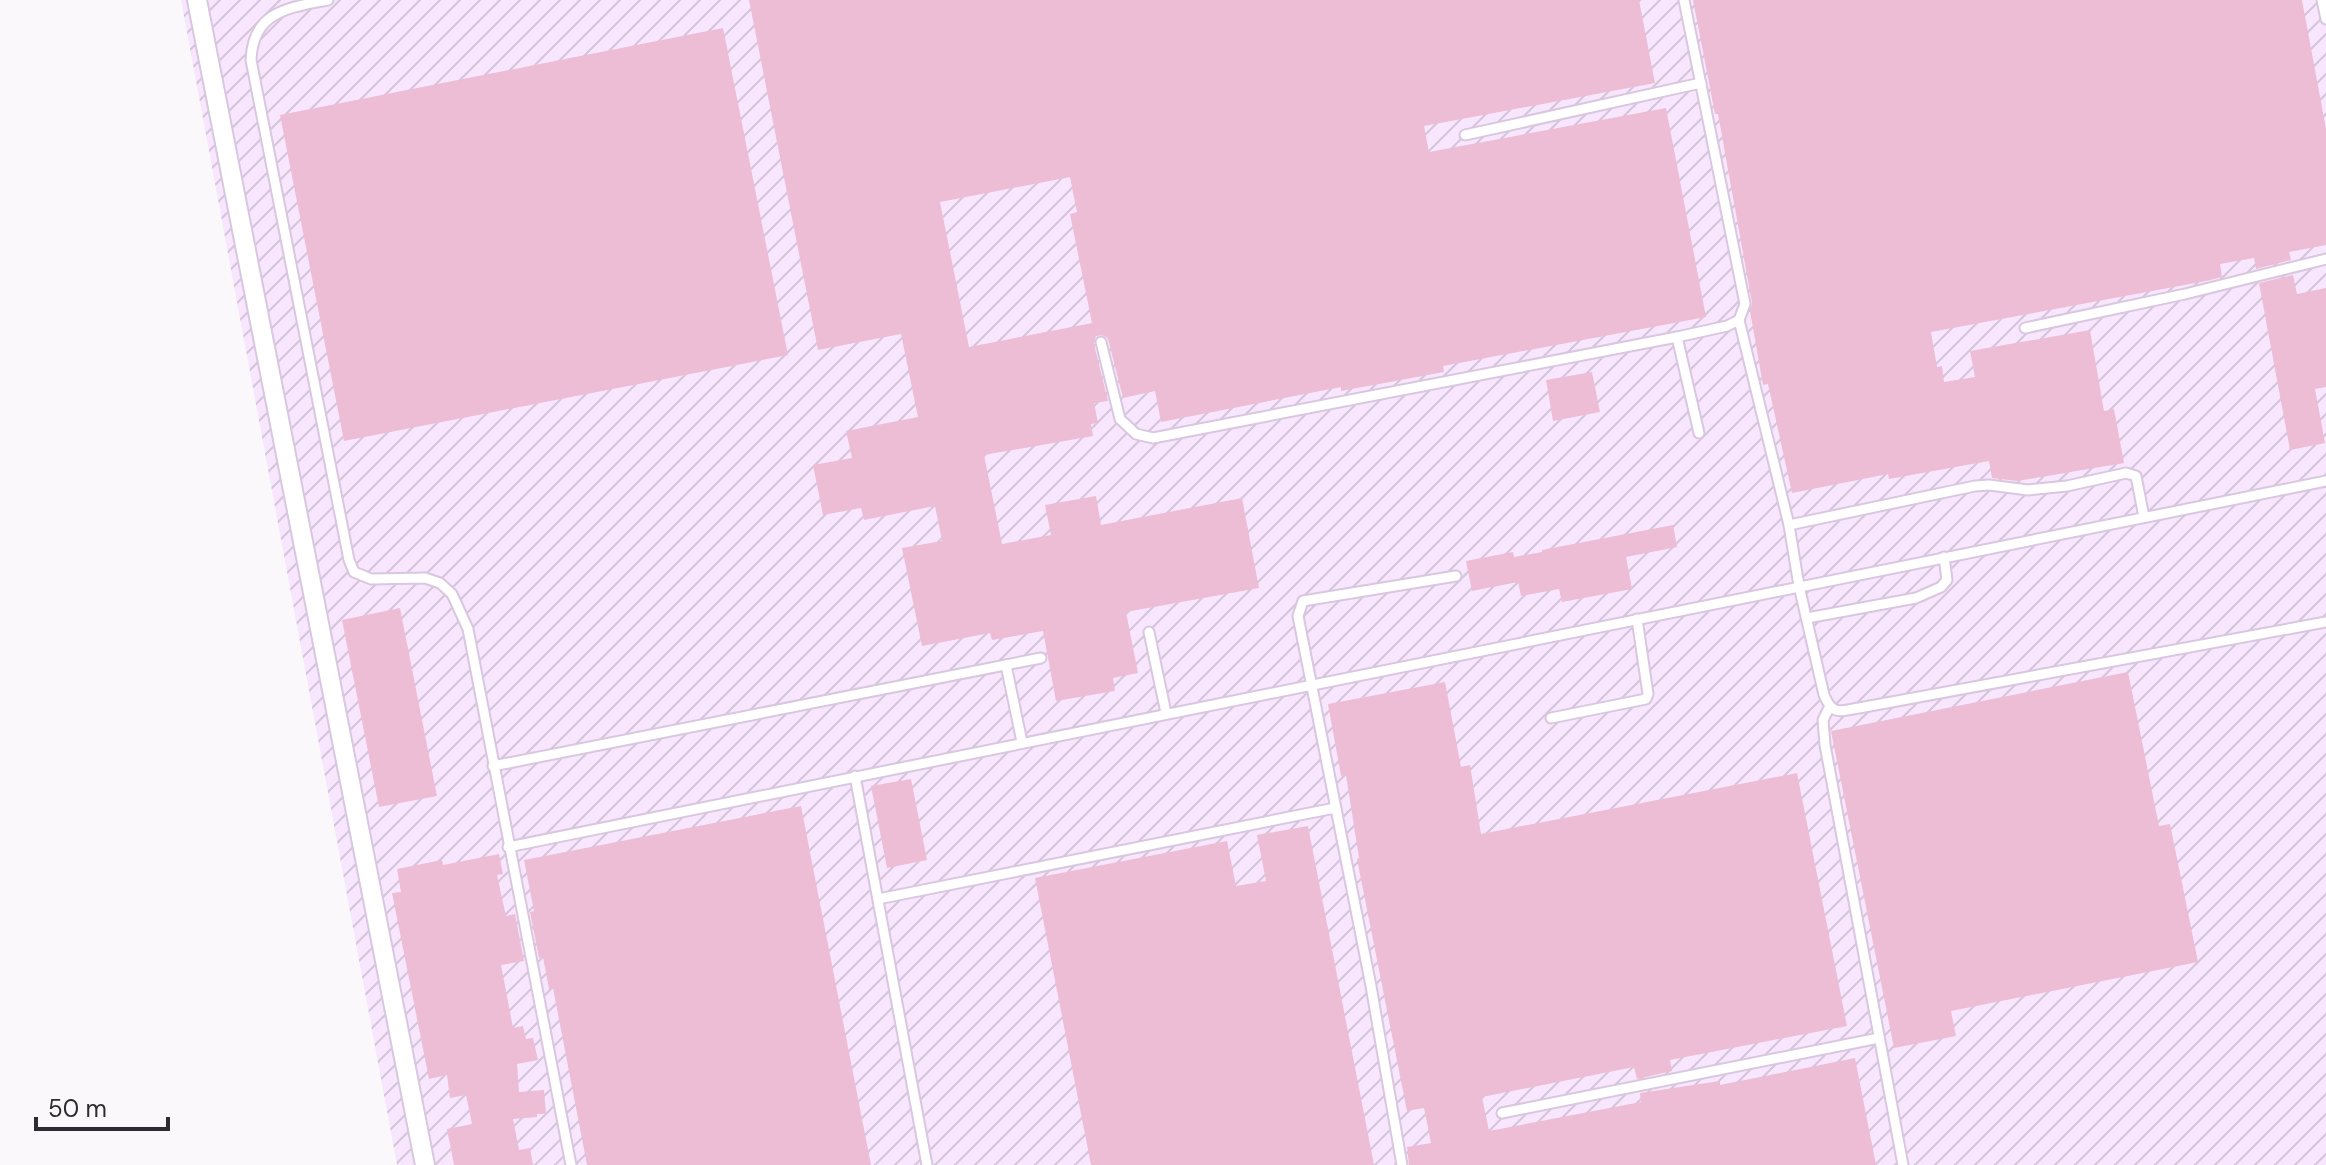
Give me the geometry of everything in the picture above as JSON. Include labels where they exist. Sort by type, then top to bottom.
[{"type":"street","points":[[197,0],[425,1165]]},
{"type":"lane","points":[[328,0],[271,15],[252,42],[251,60],[349,560],[354,572],[371,579],[425,578],[440,583],[452,594],[468,629],[571,1165]]},
{"type":"lane","points":[[1684,0],[1745,304],[1739,320],[1829,708],[1837,712],[2326,622]]},
{"type":"lane","points":[[2322,0],[2326,19]]},
{"type":"lane","points":[[1465,135],[1701,83]]},
{"type":"lane","points":[[2025,328],[2185,294],[2326,259]]},
{"type":"lane","points":[[1101,342],[1120,419],[1136,434],[1153,438],[1677,337],[1727,326],[1739,320]]},
{"type":"lane","points":[[1677,337],[1699,433]]},
{"type":"lane","points":[[1789,525],[1975,486],[2028,490],[2067,486],[2126,473],[2136,476],[2144,517]]},
{"type":"lane","points":[[508,847],[2326,481]]},
{"type":"lane","points":[[1807,618],[1916,598],[1930,592],[1947,580],[1944,557]]},
{"type":"lane","points":[[1402,1165],[1371,986],[1298,616],[1303,601],[1456,576]]},
{"type":"lane","points":[[1551,718],[1646,699],[1648,694],[1637,619]]},
{"type":"lane","points":[[1149,632],[1166,713]]},
{"type":"lane","points":[[493,766],[1041,658]]},
{"type":"lane","points":[[1006,665],[1022,742]]},
{"type":"lane","points":[[1829,708],[1823,720],[1825,745],[1903,1165]]},
{"type":"lane","points":[[855,776],[927,1165]]},
{"type":"lane","points":[[878,899],[1335,808]]},
{"type":"lane","points":[[1502,1113],[1879,1038]]},
{"type":"shaded area","points":[[181,0],[2326,0],[2326,1165],[397,1165]]},
{"type":"building","points":[[749,0],[1639,0],[1655,83],[1424,126],[1429,152],[1666,108],[1706,317],[1443,366],[1444,372],[1341,391],[1341,387],[1161,422],[1155,391],[1123,398],[1108,339],[1104,335],[1096,336],[1094,344],[1108,401],[1094,403],[1098,423],[1091,424],[1093,436],[984,455],[1002,544],[1051,535],[1045,505],[1096,496],[1101,525],[1242,498],[1259,588],[1126,612],[1138,673],[1113,678],[1115,691],[1056,701],[1043,631],[992,640],[990,633],[922,646],[902,548],[942,541],[935,506],[864,520],[861,508],[823,515],[813,465],[852,458],[846,431],[918,417],[901,334],[818,350]],"holes":[[[1070,177],[1077,212],[1070,214],[1092,323],[969,347],[940,202]]]},
{"type":"building","points":[[1693,0],[2302,0],[2326,129],[2326,245],[2289,252],[2291,260],[2256,269],[2254,258],[2220,264],[2222,277],[2206,281],[1931,332],[1937,367],[1942,366],[1944,382],[1975,377],[1970,351],[2090,330],[2104,411],[2114,409],[2124,463],[2017,481],[1992,478],[1989,461],[1889,479],[1888,474],[1792,493],[1768,384],[1763,385],[1750,311],[1752,303],[1718,114],[1715,114]]},
{"type":"building","points":[[723,28],[788,355],[344,441],[280,115]]},
{"type":"building","points":[[2293,275],[2297,294],[2326,288],[2326,387],[2315,389],[2325,443],[2290,450],[2259,283]]},
{"type":"building","points":[[1592,372],[1600,412],[1553,421],[1546,380]]},
{"type":"building","points":[[1673,525],[1677,547],[1626,557],[1632,589],[1562,602],[1559,589],[1521,596],[1518,582],[1472,591],[1466,561],[1513,552],[1514,557]]},
{"type":"building","points":[[400,608],[437,796],[379,807],[342,620]]},
{"type":"building","points":[[2128,672],[2159,826],[2170,824],[2198,962],[1951,1011],[1956,1036],[1894,1048],[1831,731]]},
{"type":"building","points":[[1445,682],[1461,767],[1470,765],[1481,834],[1797,773],[1847,1026],[1670,1060],[1672,1071],[1637,1079],[1634,1067],[1482,1097],[1489,1131],[1641,1102],[1640,1093],[1720,1081],[1720,1085],[1855,1058],[1876,1165],[1409,1165],[1407,1147],[1431,1143],[1424,1108],[1407,1111],[1357,859],[1346,775],[1341,776],[1328,704]]},
{"type":"building","points":[[911,779],[927,860],[887,868],[871,786]]},
{"type":"building","points":[[801,806],[871,1165],[587,1165],[553,988],[549,989],[543,957],[539,958],[524,860]]},
{"type":"building","points":[[1308,826],[1374,1165],[1091,1165],[1035,878],[1227,841],[1236,886],[1266,881],[1257,835]]},
{"type":"building","points":[[499,854],[503,874],[497,875],[506,916],[515,914],[524,961],[501,965],[513,1028],[523,1026],[526,1039],[533,1038],[538,1060],[517,1064],[519,1092],[544,1090],[546,1114],[513,1119],[519,1150],[530,1148],[533,1165],[454,1165],[447,1129],[472,1124],[466,1095],[450,1098],[447,1075],[429,1079],[392,893],[401,892],[397,869],[442,860],[443,865]]}]
